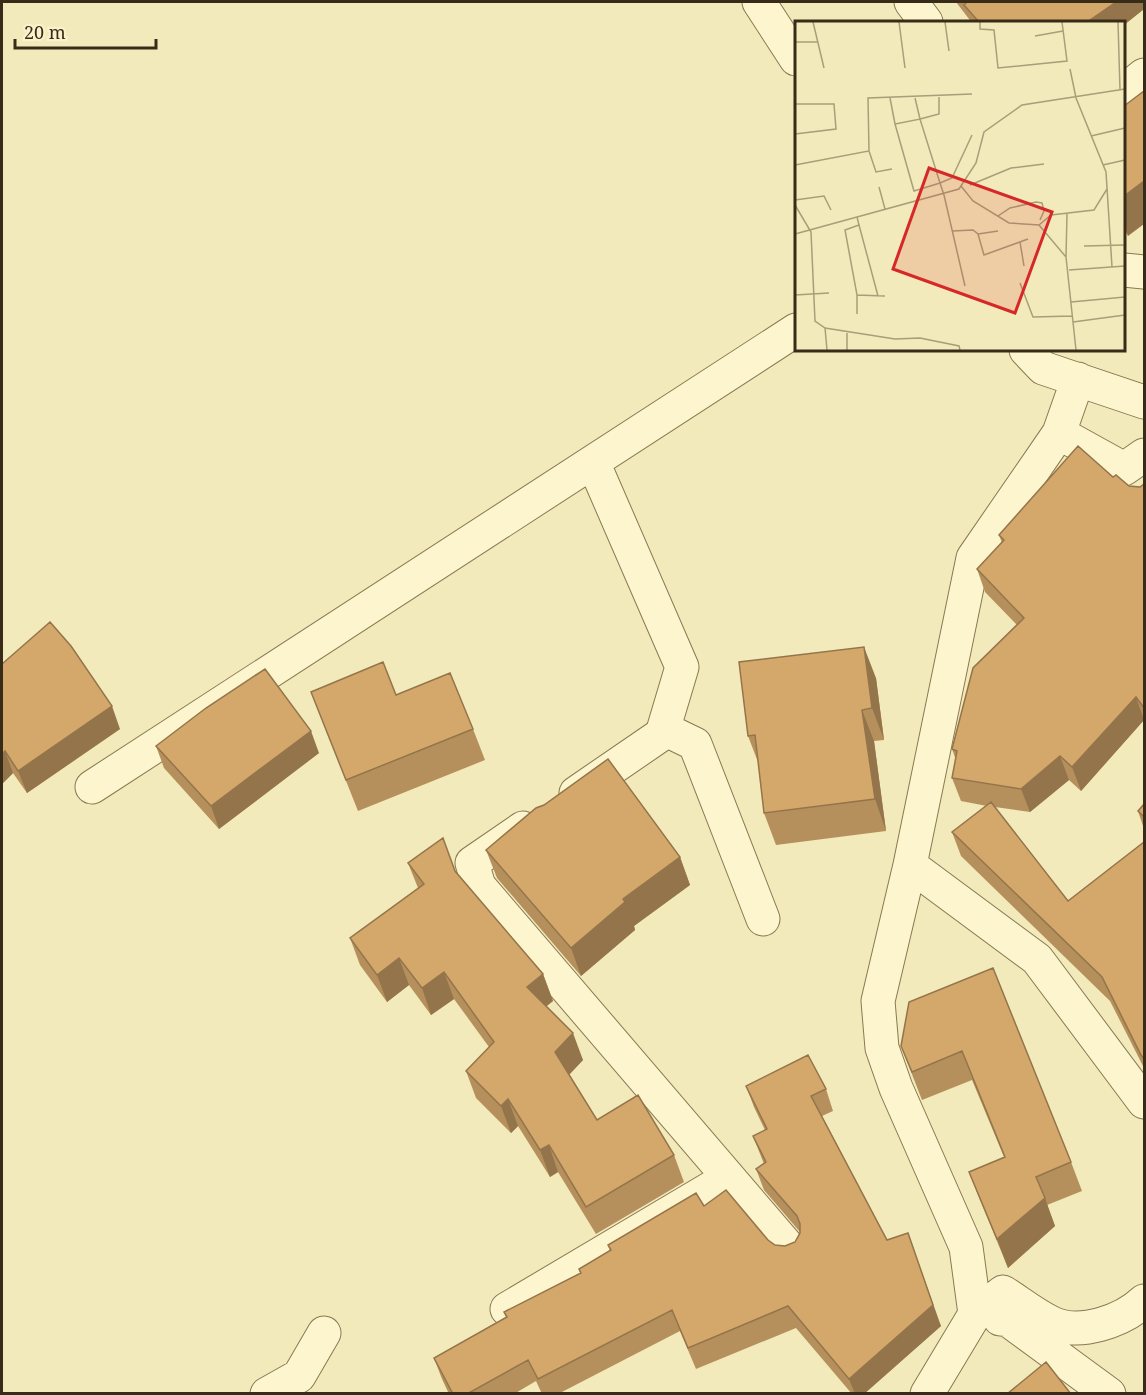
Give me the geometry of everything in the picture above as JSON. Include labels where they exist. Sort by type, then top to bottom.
[{"type":"street","points":[[759,2],[795,57]]},
{"type":"street","points":[[911,2],[925,21]]},
{"type":"street","points":[[1125,90],[1144,75]]},
{"type":"street","points":[[1125,270],[1144,272]]},
{"type":"street","points":[[92,787],[795,331]]},
{"type":"street","points":[[1027,351],[1043,368],[1144,402]]},
{"type":"street","points":[[975,1314],[966,1247],[882,1048],[878,1001],[910,865],[973,558],[1059,433],[1078,379]]},
{"type":"street","points":[[1059,433],[1138,472]]},
{"type":"street","points":[[593,462],[682,667],[664,729],[662,734],[472,863],[479,886],[790,1249]]},
{"type":"street","points":[[664,729],[695,744],[763,919]]},
{"type":"street","points":[[910,865],[1037,959],[1144,1102]]},
{"type":"street","points":[[507,1309],[728,1178]]},
{"type":"street","points":[[927,1394],[975,1314],[1003,1292],[1053,1324],[1074,1327],[1102,1324],[1132,1313],[1144,1301]]},
{"type":"street","points":[[975,1314],[1008,1320],[1109,1394]]},
{"type":"street","points":[[267,1394],[299,1376],[324,1333]]},
{"type":"building","points":[[1116,2],[1088,21],[978,21],[964,5],[966,3]]},
{"type":"building","points":[[1144,91],[1144,181],[1125,195],[1125,105]]},
{"type":"building","points":[[1078,446],[1113,477],[1116,475],[1129,486],[1140,487],[1144,484],[1144,708],[1136,697],[1072,767],[1060,756],[1021,789],[952,778],[957,751],[952,749],[973,668],[1024,618],[977,569],[1004,540],[999,535]]},
{"type":"building","points":[[50,622],[71,646],[112,706],[18,771],[5,751],[2,754],[2,664]]},
{"type":"building","points":[[864,647],[872,708],[862,710],[875,799],[764,813],[755,735],[748,736],[739,662]]},
{"type":"building","points":[[383,662],[396,695],[450,673],[473,729],[346,780],[311,692]]},
{"type":"building","points":[[265,669],[311,731],[211,806],[156,746],[206,708]]},
{"type":"building","points":[[608,759],[680,857],[623,899],[625,902],[571,948],[486,850],[536,808],[544,805]]},
{"type":"building","points":[[991,802],[1068,901],[1144,842],[1144,1059],[1102,977],[952,832]]},
{"type":"building","points":[[1144,804],[1144,817],[1138,811]]},
{"type":"building","points":[[443,838],[455,871],[543,974],[527,987],[573,1033],[555,1052],[597,1120],[638,1095],[674,1155],[586,1207],[549,1145],[540,1150],[508,1099],[501,1106],[466,1071],[494,1042],[444,972],[422,988],[399,958],[377,975],[350,938],[424,884],[408,863]]},
{"type":"building","points":[[993,968],[1071,1162],[1036,1177],[1045,1198],[997,1239],[969,1172],[1005,1157],[962,1051],[912,1072],[901,1046],[909,1002]]},
{"type":"building","points":[[808,1055],[826,1089],[811,1096],[887,1240],[908,1233],[933,1305],[849,1379],[788,1306],[688,1348],[672,1310],[538,1379],[528,1360],[467,1394],[453,1394],[434,1358],[507,1317],[504,1312],[581,1273],[579,1269],[611,1250],[608,1245],[696,1193],[704,1206],[726,1190],[768,1240],[775,1245],[785,1246],[795,1242],[800,1233],[797,1216],[756,1169],[766,1162],[753,1136],[767,1129],[746,1086]]},
{"type":"building","points":[[1046,1362],[1071,1394],[1007,1394]]}]
